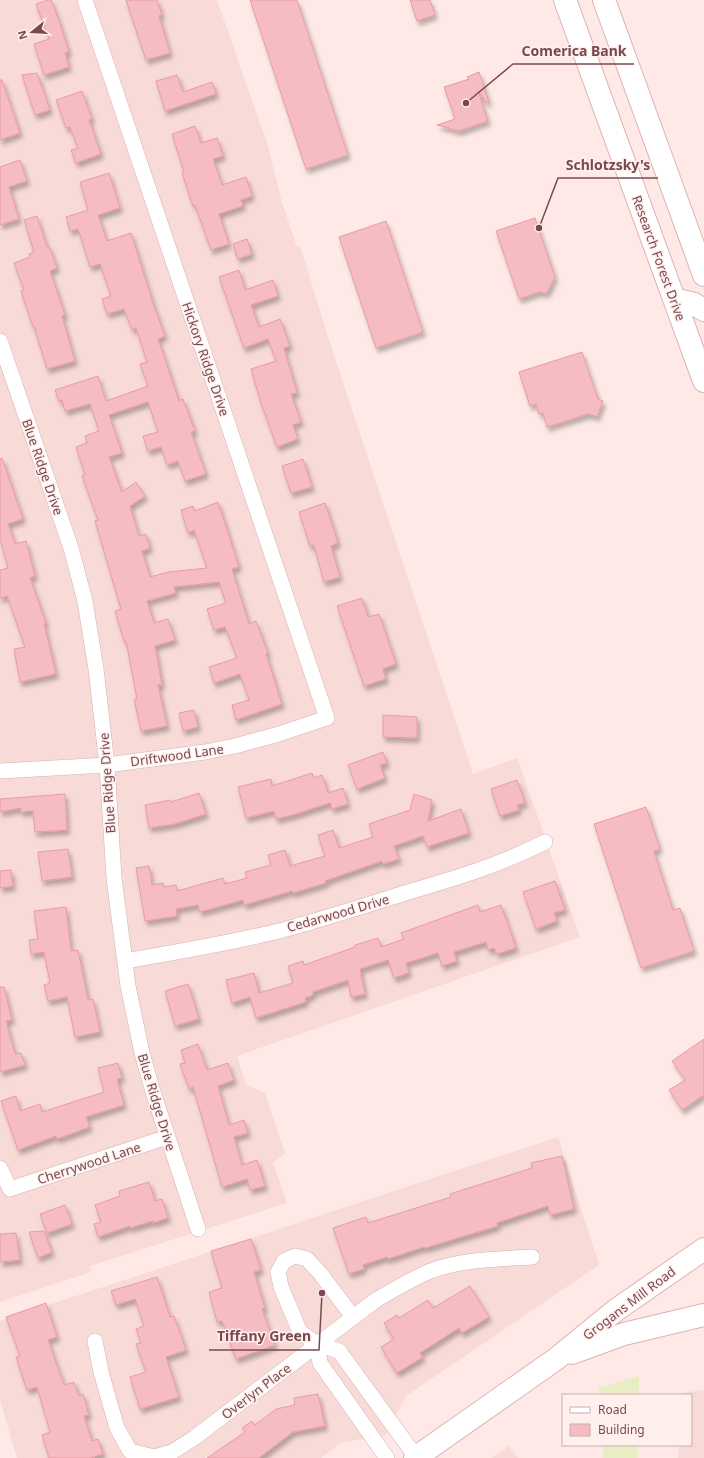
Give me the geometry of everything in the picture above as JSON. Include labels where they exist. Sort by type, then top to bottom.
[{"type":"main road","points":[[604,0],[704,275]]},
{"type":"main road","name":"Research Forest Drive","points":[[572,2],[674,299],[704,381]]},
{"type":"main road","points":[[674,299],[694,304],[704,310]]},
{"type":"main road","name":"Grogans Mill Road","points":[[415,1457],[556,1358],[616,1310],[704,1249]]},
{"type":"main road","name":"Grogans Mill Road","points":[[556,1358],[624,1334],[704,1315]]},
{"type":"street","name":"Hickory Ridge Drive","points":[[85,0],[327,718]]},
{"type":"street","name":"Blue Ridge Drive","points":[[0,341],[71,548],[85,601],[96,668],[107,765],[114,878],[128,986],[142,1053],[167,1137],[198,1229]]},
{"type":"street","name":"Driftwood Lane","points":[[0,771],[107,765],[205,752],[235,746],[279,734],[327,718]]},
{"type":"street","name":"Cedarwood Drive","points":[[125,962],[230,942],[282,930],[332,916],[471,873],[520,855],[545,842]]},
{"type":"street","name":"Cherrywood Lane","points":[[0,1168],[10,1189],[167,1137]]},
{"type":"street","points":[[353,1317],[320,1273],[307,1259],[295,1256],[284,1261],[278,1272],[281,1287],[300,1332],[317,1344],[339,1351],[415,1457]]},
{"type":"street","name":"Overlyn Place","points":[[154,1458],[172,1452],[194,1438],[376,1300],[406,1283],[429,1272],[449,1266],[478,1261],[532,1257]]},
{"type":"street","points":[[95,1340],[102,1372],[118,1428],[128,1454],[154,1458]]},
{"type":"street","points":[[317,1344],[320,1363],[387,1458]]},
{"type":"shaded area","points":[[0,0],[217,0],[268,146],[281,199],[297,247],[300,246],[329,340],[473,774],[517,758],[580,937],[237,1056],[246,1085],[265,1093],[285,1153],[273,1163],[287,1203],[90,1266],[91,1272],[0,1302]]},
{"type":"shaded area","points":[[558,1137],[599,1265],[406,1396],[386,1435],[340,1443],[321,1458],[17,1458],[0,1400],[0,1321]]},
{"type":"shaded area","points":[[704,1390],[704,1458],[678,1458],[679,1446],[692,1446],[692,1394],[681,1393]]},
{"type":"shaded area","points":[[509,1446],[518,1458],[492,1458]]},
{"type":"green space","points":[[639,1376],[639,1394],[601,1394],[598,1388]]},
{"type":"green space","points":[[604,1446],[637,1446],[638,1458],[603,1458]]},
{"type":"building","points":[[51,0],[69,52],[65,53],[69,67],[44,75],[34,44],[49,39],[36,4]]},
{"type":"building","points":[[126,0],[157,0],[162,15],[159,16],[170,53],[146,60]]},
{"type":"building","points":[[250,0],[297,0],[348,155],[306,169]]},
{"type":"building","points":[[410,0],[430,0],[435,15],[417,21]]},
{"type":"building","points":[[479,72],[489,102],[487,103],[478,91],[488,121],[459,131],[437,125],[455,119],[444,87],[469,79],[467,77]]},
{"type":"building","points":[[37,73],[50,110],[35,115],[22,75]]},
{"type":"building","points":[[177,75],[183,92],[212,82],[216,94],[165,111],[156,81]]},
{"type":"building","points":[[0,80],[2,80],[20,133],[0,140]]},
{"type":"building","points":[[82,91],[92,119],[89,120],[101,154],[76,163],[71,150],[78,148],[70,127],[66,128],[56,100]]},
{"type":"building","points":[[195,126],[201,143],[217,138],[223,156],[213,159],[222,185],[246,177],[252,196],[241,200],[243,206],[219,214],[229,244],[211,250],[195,205],[193,206],[182,173],[184,172],[172,134]]},
{"type":"building","points":[[20,160],[27,181],[9,187],[19,219],[0,225],[0,167]]},
{"type":"building","points":[[109,173],[120,208],[98,215],[107,241],[131,233],[165,336],[158,339],[179,401],[183,399],[195,431],[191,432],[206,474],[185,481],[178,461],[167,465],[161,447],[148,451],[143,436],[158,432],[148,402],[109,415],[122,453],[109,457],[122,492],[136,482],[145,496],[130,506],[139,536],[146,534],[150,548],[142,551],[150,577],[168,572],[207,568],[194,530],[188,533],[181,510],[193,506],[195,511],[218,502],[239,567],[232,569],[249,624],[256,621],[268,653],[266,654],[282,704],[236,720],[232,705],[249,700],[240,674],[214,683],[209,667],[237,658],[225,627],[214,630],[207,609],[226,603],[219,582],[174,587],[176,593],[147,601],[154,623],[168,619],[175,640],[155,646],[162,685],[158,685],[167,726],[141,731],[134,699],[137,699],[126,641],[124,641],[115,611],[121,609],[95,521],[98,520],[82,476],[85,475],[76,447],[87,443],[85,436],[99,431],[90,404],[65,411],[62,400],[59,401],[55,390],[98,376],[106,401],[148,386],[140,364],[147,362],[136,328],[132,330],[124,309],[107,314],[102,299],[111,296],[100,264],[90,267],[78,229],[70,231],[66,217],[88,210],[80,182]]},
{"type":"building","points":[[37,216],[47,247],[49,246],[57,268],[50,271],[65,315],[62,316],[75,361],[47,369],[34,326],[33,327],[21,291],[24,290],[14,263],[30,257],[29,254],[34,252],[24,220]]},
{"type":"building","points":[[535,218],[555,277],[547,293],[539,292],[519,299],[496,231]]},
{"type":"building","points":[[386,221],[423,332],[376,348],[339,237]]},
{"type":"building","points":[[247,239],[252,254],[238,259],[233,244]]},
{"type":"building","points":[[239,270],[245,290],[273,280],[278,296],[251,305],[259,327],[280,319],[290,346],[284,348],[297,393],[291,394],[301,422],[293,425],[298,439],[277,447],[261,403],[251,369],[276,361],[268,339],[244,348],[219,277]]},
{"type":"building","points":[[582,352],[598,399],[603,401],[597,417],[588,414],[547,427],[543,413],[539,414],[536,404],[530,406],[519,372]]},
{"type":"building","points":[[2,458],[23,519],[8,524],[15,544],[26,541],[35,576],[30,578],[46,623],[44,624],[56,674],[20,682],[14,649],[25,647],[7,596],[0,598],[0,570],[8,568],[0,539],[0,459]]},
{"type":"building","points":[[303,459],[312,487],[291,493],[282,466]]},
{"type":"building","points":[[325,503],[338,543],[331,546],[340,577],[324,582],[314,545],[310,546],[299,512]]},
{"type":"building","points":[[362,598],[368,617],[379,614],[396,664],[383,669],[386,679],[364,686],[337,606]]},
{"type":"building","points":[[194,710],[198,727],[183,731],[179,713]]},
{"type":"building","points":[[383,715],[417,717],[417,738],[383,737]]},
{"type":"building","points":[[383,752],[387,763],[380,765],[385,778],[357,789],[348,765]]},
{"type":"building","points":[[312,773],[314,778],[322,775],[328,793],[343,788],[348,804],[332,809],[330,803],[276,819],[274,811],[246,818],[238,787],[271,779],[272,786]]},
{"type":"building","points":[[517,780],[525,803],[517,805],[519,810],[500,816],[491,789]]},
{"type":"building","points":[[199,793],[206,814],[175,824],[149,828],[145,805],[171,800],[171,802]]},
{"type":"building","points":[[65,794],[67,830],[35,832],[33,811],[21,812],[21,808],[0,812],[0,799]]},
{"type":"building","points":[[414,794],[432,800],[428,821],[461,809],[469,833],[427,847],[423,836],[394,846],[399,859],[383,864],[382,861],[325,881],[326,883],[293,893],[292,891],[244,905],[243,900],[200,912],[198,905],[176,909],[177,916],[145,921],[136,868],[149,866],[152,885],[163,883],[164,887],[176,885],[177,891],[223,878],[225,884],[247,878],[245,872],[271,865],[268,855],[285,850],[290,866],[325,856],[318,835],[333,830],[339,848],[373,837],[369,824],[410,810]]},
{"type":"building","points":[[646,807],[660,849],[654,851],[673,910],[680,908],[694,951],[641,968],[594,824]]},
{"type":"building","points":[[68,849],[72,877],[42,881],[38,852]]},
{"type":"building","points":[[11,870],[13,886],[0,888],[0,871]]},
{"type":"building","points":[[555,881],[565,910],[554,913],[557,921],[536,929],[523,892]]},
{"type":"building","points":[[478,905],[480,912],[501,905],[516,948],[497,954],[494,948],[488,950],[486,942],[454,952],[457,961],[442,966],[438,953],[406,963],[409,973],[394,978],[388,960],[360,969],[365,994],[351,997],[348,980],[313,992],[313,995],[305,998],[306,1002],[256,1018],[250,997],[232,1003],[226,980],[254,973],[259,993],[293,983],[288,966],[303,961],[304,965],[355,947],[355,945],[378,938],[381,947],[404,939],[401,933]]},
{"type":"building","points":[[66,907],[71,951],[78,950],[88,1000],[93,999],[100,1032],[75,1037],[67,997],[48,1001],[44,985],[50,983],[44,952],[31,954],[29,940],[38,939],[34,911]]},
{"type":"building","points":[[188,984],[199,1019],[175,1026],[165,991]]},
{"type":"building","points":[[0,987],[4,987],[12,1020],[6,1021],[15,1054],[21,1053],[25,1065],[0,1072]]},
{"type":"building","points":[[704,1039],[704,1095],[682,1110],[669,1090],[685,1080],[672,1061]]},
{"type":"building","points":[[198,1044],[207,1070],[228,1063],[234,1080],[218,1086],[229,1125],[244,1120],[248,1133],[234,1137],[242,1165],[257,1160],[265,1186],[250,1190],[247,1179],[222,1187],[193,1087],[189,1089],[180,1064],[185,1063],[181,1050]]},
{"type":"building","points":[[118,1063],[122,1078],[117,1079],[124,1105],[86,1117],[90,1127],[57,1139],[56,1136],[18,1150],[1,1101],[16,1096],[20,1111],[40,1104],[42,1112],[104,1092],[98,1068]]},
{"type":"building","points":[[562,1156],[574,1209],[550,1215],[548,1206],[497,1223],[498,1226],[363,1265],[364,1269],[349,1274],[333,1228],[366,1217],[368,1223],[451,1197],[450,1194],[532,1168],[531,1163]]},
{"type":"building","points":[[149,1182],[155,1201],[162,1199],[168,1218],[130,1228],[130,1226],[98,1237],[94,1224],[101,1222],[95,1205],[120,1196],[119,1191]]},
{"type":"building","points":[[65,1205],[72,1224],[47,1233],[40,1214]]},
{"type":"building","points":[[44,1231],[52,1252],[38,1258],[29,1232]]},
{"type":"building","points":[[16,1233],[20,1260],[0,1262],[0,1234]]},
{"type":"building","points":[[251,1239],[261,1270],[254,1272],[265,1308],[262,1309],[275,1345],[236,1359],[222,1321],[217,1322],[209,1292],[222,1288],[211,1251]]},
{"type":"building","points":[[157,1277],[170,1317],[174,1316],[186,1350],[166,1357],[179,1397],[140,1409],[130,1377],[146,1372],[136,1344],[141,1343],[136,1329],[144,1326],[135,1299],[116,1305],[111,1291]]},
{"type":"building","points":[[470,1286],[489,1317],[462,1333],[459,1328],[420,1353],[423,1357],[397,1373],[381,1347],[394,1339],[384,1323],[397,1315],[399,1318],[428,1300],[433,1308]]},
{"type":"building","points":[[46,1303],[57,1337],[48,1340],[64,1385],[74,1382],[79,1396],[83,1394],[89,1415],[84,1416],[92,1441],[98,1439],[103,1454],[91,1458],[49,1458],[42,1435],[50,1432],[37,1387],[27,1390],[16,1357],[20,1356],[6,1317]]},
{"type":"building","points":[[318,1394],[325,1426],[293,1432],[259,1458],[207,1458],[245,1432],[242,1428],[252,1421],[255,1425],[276,1409],[295,1405],[294,1398]]},
{"type":"place","name":"Comerica Bank","points":[[466,103]]},
{"type":"place","name":"Schlotzsky's","points":[[539,228]]},
{"type":"place","name":"Tiffany Green","points":[[322,1293]]}]
